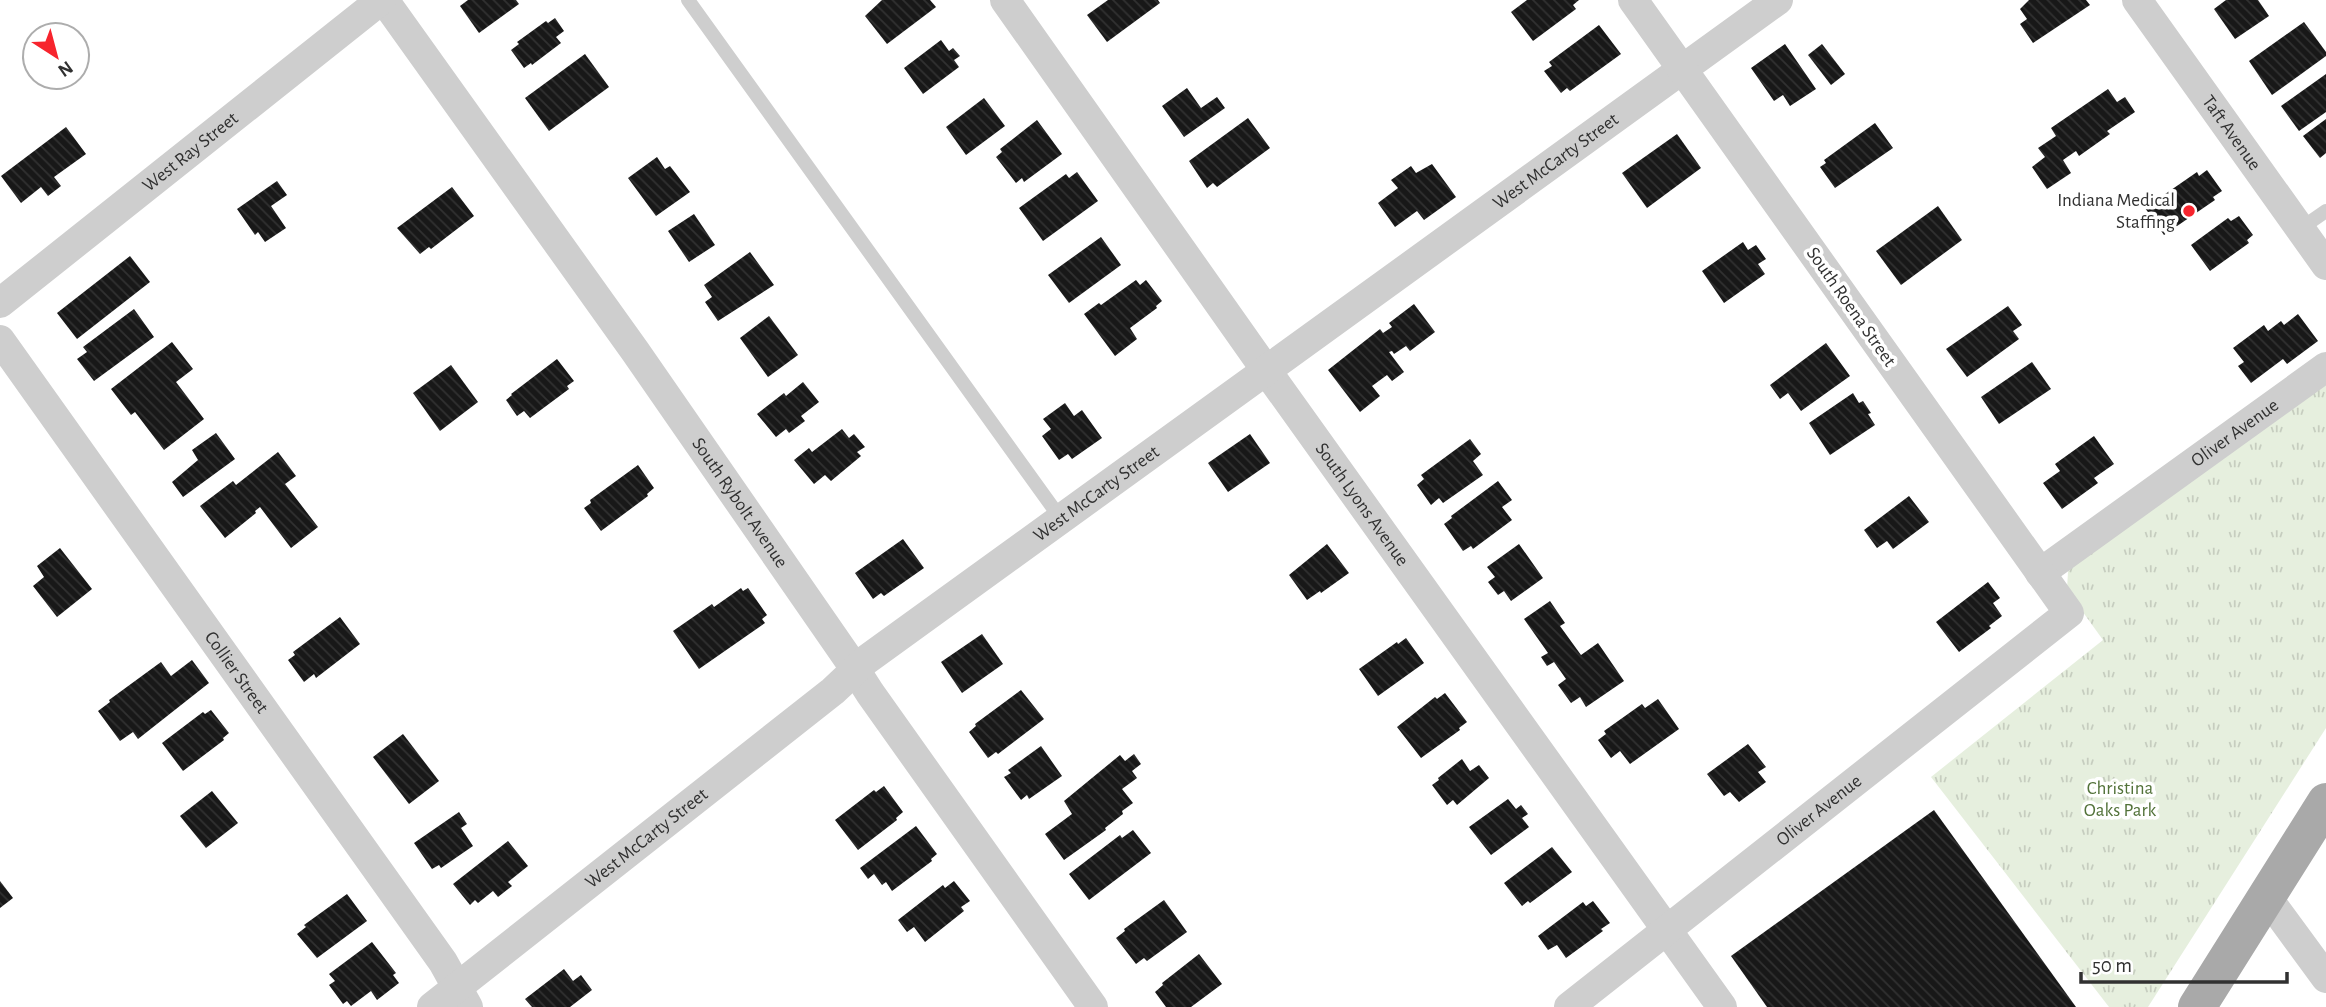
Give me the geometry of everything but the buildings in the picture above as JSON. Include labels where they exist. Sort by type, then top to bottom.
[{"type":"main road","points":[[2197,1007],[2326,802]]},
{"type":"street","name":"West Ray Street","points":[[0,303],[382,0]]},
{"type":"street","name":"South Rybolt Avenue","points":[[382,0],[635,351],[855,670],[1093,1007]]},
{"type":"street","name":"South Lyons Avenue","points":[[1005,0],[1722,1007]]},
{"type":"street","name":"South Roena Street","points":[[1633,0],[2069,613]]},
{"type":"street","name":"West McCarty Street","points":[[432,1007],[463,997],[822,700],[866,660],[1778,0]]},
{"type":"street","name":"Taft Avenue","points":[[2137,0],[2326,265]]},
{"type":"street","name":"Collier Street","points":[[0,340],[443,962],[463,997]]},
{"type":"street","name":"Oliver Avenue","points":[[2040,573],[2326,367]]},
{"type":"street","name":"Oliver Avenue","points":[[1569,1007],[2069,613]]},
{"type":"street","points":[[2266,897],[2326,978]]},
{"type":"lane","points":[[688,0],[1060,519]]},
{"type":"lane","points":[[2301,229],[2326,211]]},
{"type":"green space","name":"Christina Oaks Park","points":[[2326,367],[2326,728],[2148,1007],[2109,1007],[1931,777],[2103,640],[2067,590],[2069,553]]},
{"type":"place","name":"Indiana Medical Staffing","points":[[2189,211]]}]
